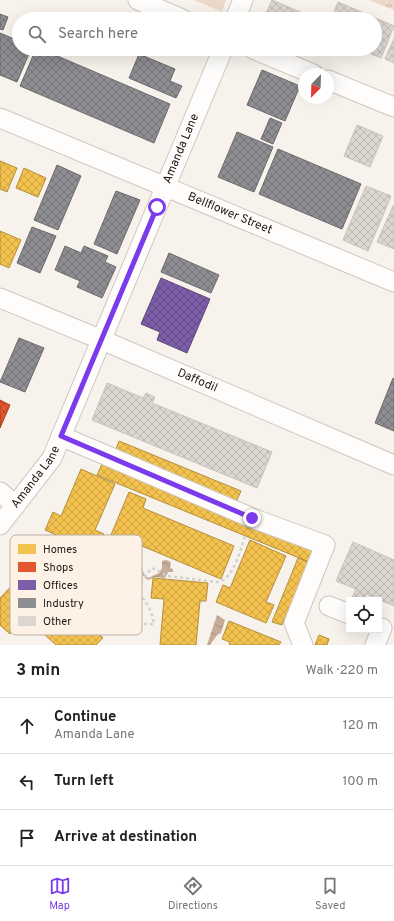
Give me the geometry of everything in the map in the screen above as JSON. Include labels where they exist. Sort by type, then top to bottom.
[{"type":"street","points":[[138,0],[166,12]]},
{"type":"street","points":[[238,12],[243,0]]},
{"type":"street","name":"Amanda Lane","points":[[0,525],[52,458],[220,56]]},
{"type":"street","points":[[270,56],[299,68]]},
{"type":"street","points":[[334,82],[394,107]]},
{"type":"street","name":"Bellflower Street","points":[[0,118],[394,282]]},
{"type":"street","name":"Daffodil","points":[[0,298],[394,465]]},
{"type":"street","points":[[61,436],[252,518],[325,545],[294,623],[303,645]]},
{"type":"street","points":[[0,492],[16,506]]},
{"type":"street","points":[[330,606],[346,613]]},
{"type":"street","points":[[375,645],[385,629]]},
{"type":"path","points":[[142,581],[152,568],[168,576],[217,582],[223,581],[229,575],[234,565],[245,536]]},
{"type":"path","points":[[142,596],[153,615],[154,624],[142,624]]},
{"type":"green space","points":[[194,0],[226,0],[222,12]]},
{"type":"green space","points":[[369,0],[394,0],[394,10]]},
{"type":"water","points":[[166,560],[171,563],[170,568],[173,569],[173,572],[168,572],[165,578],[155,577],[148,580],[145,578],[142,574],[142,569],[148,578],[159,573],[162,568],[162,561]]},
{"type":"water","points":[[217,615],[225,620],[221,633],[217,635],[210,645],[207,645]]},
{"type":"building: Homes","points":[[0,161],[17,168],[7,192],[0,189]]},
{"type":"building: Homes","points":[[24,168],[46,178],[38,197],[16,188]]},
{"type":"building: Homes","points":[[0,231],[21,240],[9,268],[0,264]]},
{"type":"building: Homes","points":[[119,441],[241,491],[236,502],[115,452]]},
{"type":"building: Homes","points":[[102,464],[313,551],[309,562],[97,475]]},
{"type":"building: Homes","points":[[81,469],[115,484],[95,530],[104,535],[57,535],[45,530],[53,512],[61,516]]},
{"type":"building: Homes","points":[[129,492],[146,499],[143,508],[234,546],[221,579],[142,546],[142,535],[111,535]]},
{"type":"building: Homes","points":[[250,540],[286,556],[266,602],[274,605],[266,623],[216,602],[223,585],[230,588]]},
{"type":"building: Homes","points":[[298,558],[309,562],[282,625],[272,622]]},
{"type":"building: Homes","points":[[153,578],[208,583],[206,601],[200,601],[196,645],[160,645],[164,599],[151,598]]},
{"type":"building: Homes","points":[[10,588],[10,634],[0,625],[0,598]]},
{"type":"building: Homes","points":[[229,621],[281,642],[279,645],[229,645],[230,642],[222,639]]},
{"type":"building: Homes","points":[[45,635],[100,635],[103,638],[96,645],[56,645]]},
{"type":"building: Homes","points":[[319,635],[329,639],[327,645],[315,645]]},
{"type":"building: Shops","points":[[0,400],[10,405],[0,428]]},
{"type":"building: Offices","points":[[161,278],[210,299],[187,353],[157,340],[160,332],[141,324]]},
{"type":"building: Industry","points":[[0,14],[8,17],[3,30],[0,29]]},
{"type":"building: Industry","points":[[0,33],[12,38],[12,56],[28,56],[17,82],[0,75]]},
{"type":"building: Industry","points":[[33,56],[57,56],[170,104],[154,143],[20,86]]},
{"type":"building: Industry","points":[[138,56],[144,56],[175,69],[170,81],[182,86],[176,98],[129,78]]},
{"type":"building: Industry","points":[[262,70],[298,85],[298,91],[285,121],[247,105]]},
{"type":"building: Industry","points":[[270,118],[282,123],[273,144],[261,139]]},
{"type":"building: Industry","points":[[237,132],[273,147],[254,192],[218,177]]},
{"type":"building: Industry","points":[[278,149],[361,184],[342,229],[259,194]]},
{"type":"building: Industry","points":[[57,165],[81,176],[58,230],[34,220]]},
{"type":"building: Industry","points":[[116,191],[140,200],[117,254],[94,244]]},
{"type":"building: Industry","points":[[32,227],[56,236],[40,273],[17,263]]},
{"type":"building: Industry","points":[[65,246],[81,253],[84,246],[108,256],[105,262],[116,267],[102,298],[77,287],[80,281],[55,270]]},
{"type":"building: Industry","points":[[169,253],[219,275],[211,293],[161,272]]},
{"type":"building: Industry","points":[[19,338],[44,348],[25,392],[0,382]]},
{"type":"building: Industry","points":[[393,378],[394,379],[394,431],[375,423]]},
{"type":"building: Other","points":[[272,0],[300,12],[267,12]]},
{"type":"building: Other","points":[[338,2],[361,12],[334,12]]},
{"type":"building: Other","points":[[382,21],[394,26],[382,56]]},
{"type":"building: Other","points":[[394,39],[394,63],[385,59]]},
{"type":"building: Other","points":[[357,125],[383,136],[370,167],[344,156]]},
{"type":"building: Other","points":[[366,186],[391,196],[368,251],[343,240]]},
{"type":"building: Other","points":[[394,206],[394,249],[377,242]]},
{"type":"building: Other","points":[[107,383],[143,398],[146,393],[155,397],[152,403],[272,452],[257,488],[92,420]]},
{"type":"building: Other","points":[[353,542],[394,560],[394,606],[382,601],[382,597],[373,597],[366,594],[365,597],[352,597],[356,589],[336,581]]},
{"type":"route","points":[[157,207],[61,436],[252,518]]}]
